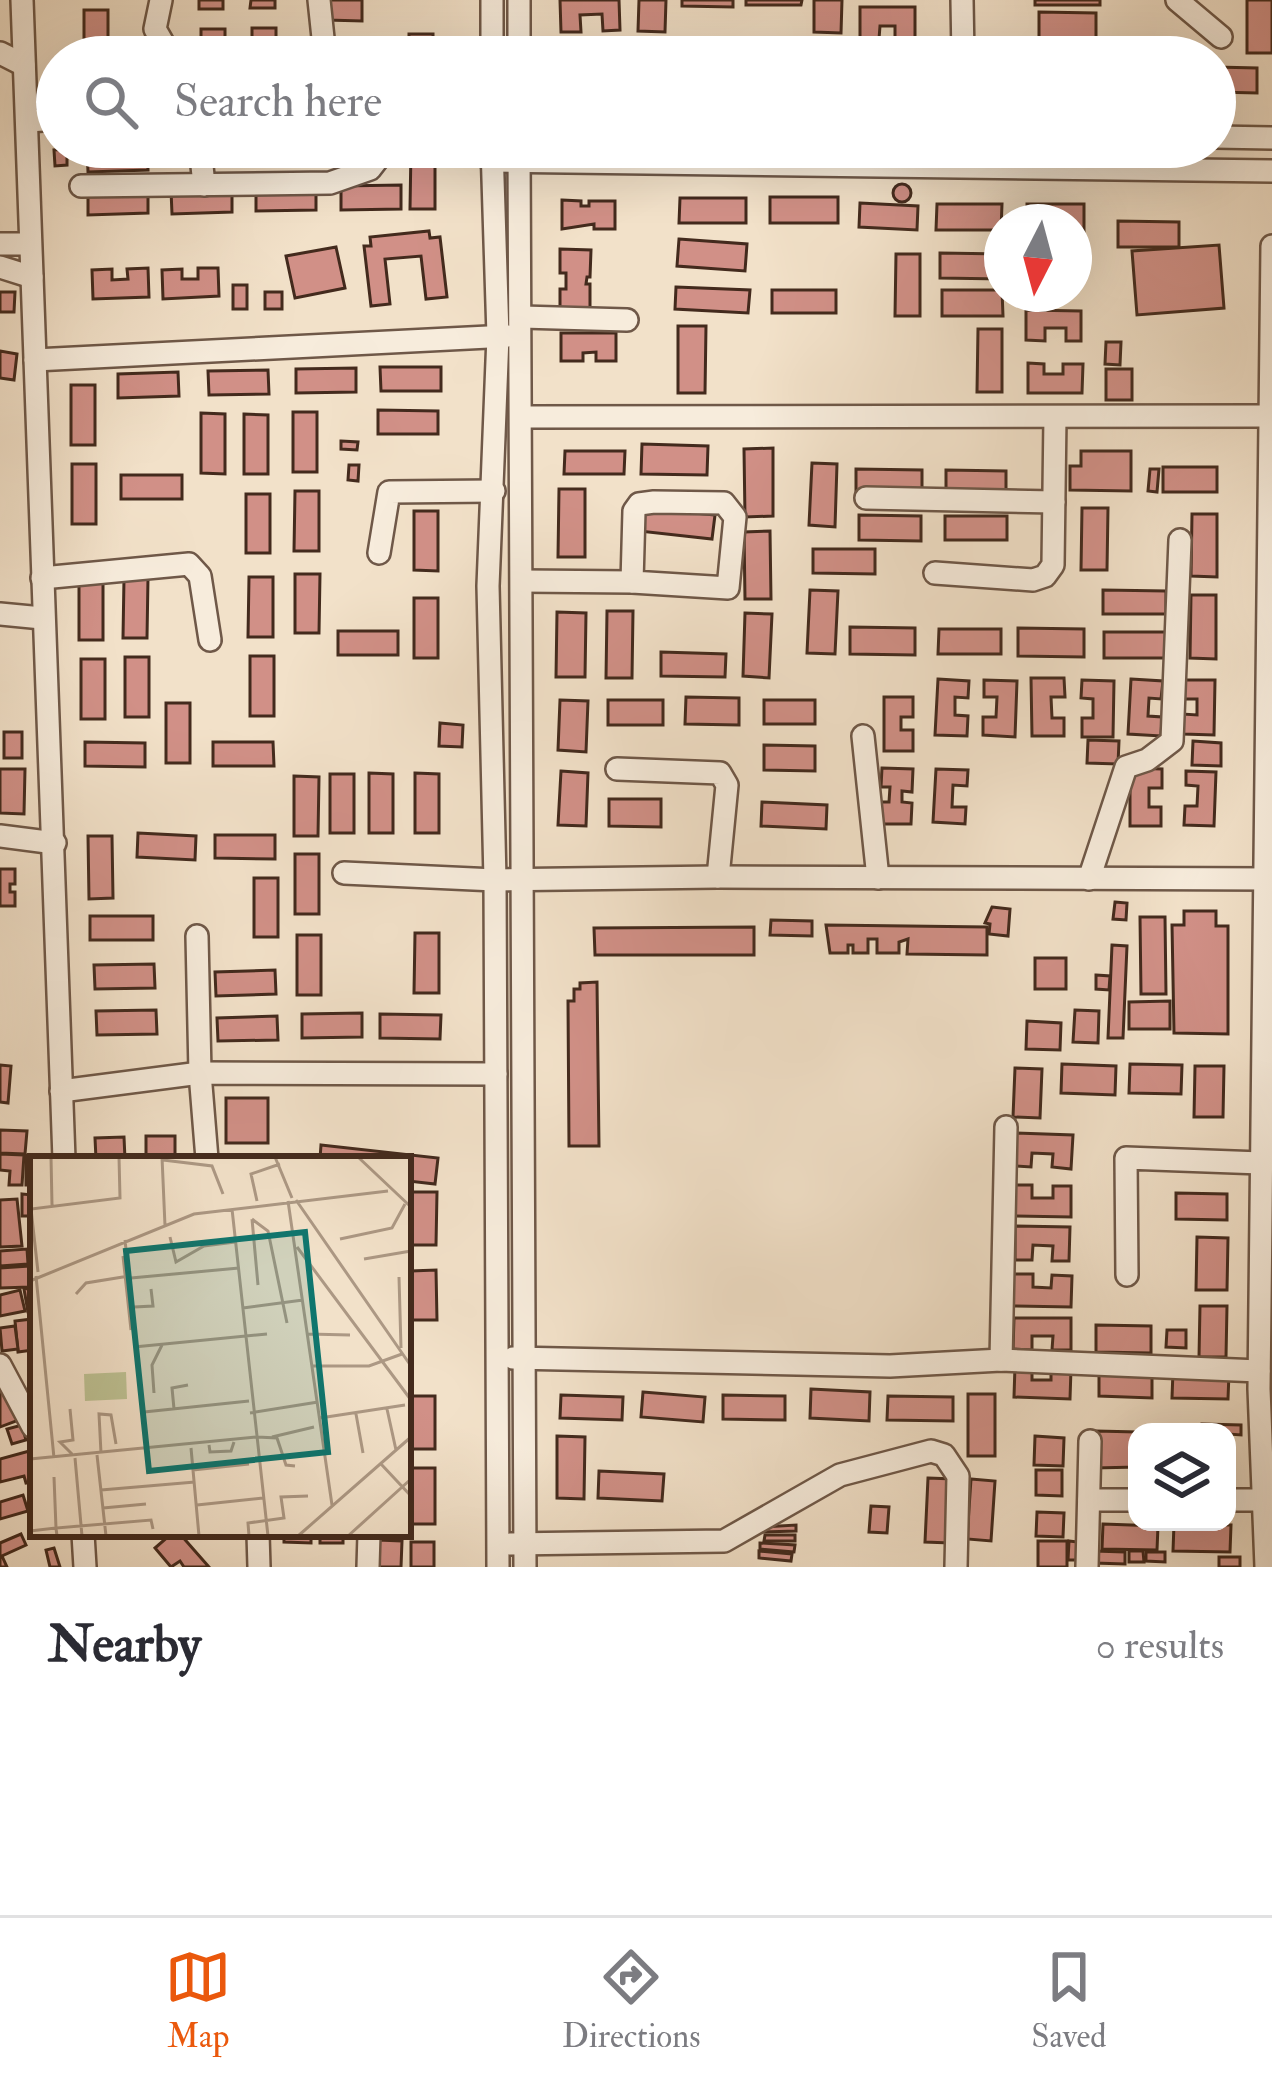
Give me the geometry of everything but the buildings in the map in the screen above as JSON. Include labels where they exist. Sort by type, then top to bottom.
[{"type":"street","points":[[22,0],[64,1156]]},
{"type":"street","points":[[159,36],[155,29],[161,0]]},
{"type":"street","points":[[319,0],[323,36]]},
{"type":"street","points":[[492,0],[492,36]]},
{"type":"street","points":[[519,0],[519,36]]},
{"type":"street","points":[[962,0],[963,36]]},
{"type":"street","points":[[1178,0],[1220,36]]},
{"type":"street","points":[[0,53],[24,65]]},
{"type":"street","points":[[29,121],[36,120]]},
{"type":"street","points":[[1236,137],[1272,138]]},
{"type":"street","points":[[202,168],[204,185]]},
{"type":"street","points":[[81,186],[329,183],[371,168]]},
{"type":"street","points":[[484,168],[498,336],[488,586],[495,880],[498,1556],[724,1541],[840,1475],[931,1451],[944,1455],[958,1476],[956,1567]]},
{"type":"street","points":[[520,168],[525,1555]]},
{"type":"street","points":[[962,168],[1272,171]]},
{"type":"street","points":[[0,244],[30,244]]},
{"type":"street","points":[[1266,1567],[1261,1500],[1261,1163],[1269,879],[1272,246]]},
{"type":"street","points":[[0,267],[32,277]]},
{"type":"street","points":[[35,360],[498,336],[522,326],[627,320]]},
{"type":"street","points":[[521,418],[1269,416]]},
{"type":"street","points":[[935,573],[1033,580],[1045,576],[1053,566],[1055,417]]},
{"type":"street","points":[[379,553],[389,492],[494,491]]},
{"type":"street","points":[[866,498],[1054,502]]},
{"type":"street","points":[[522,581],[728,588],[732,509],[724,503],[639,504],[634,512],[632,582]]},
{"type":"street","points":[[1089,879],[1126,767],[1147,760],[1172,741],[1180,540]]},
{"type":"street","points":[[43,578],[189,564],[200,575],[210,640]]},
{"type":"street","points":[[0,614],[42,618]]},
{"type":"street","points":[[863,736],[878,878]]},
{"type":"street","points":[[617,770],[720,773],[727,785],[718,877]]},
{"type":"street","points":[[0,836],[55,843]]},
{"type":"street","points":[[344,873],[495,880],[1269,879]]},
{"type":"street","points":[[197,936],[207,1156]]},
{"type":"street","points":[[61,1091],[200,1073],[496,1074]]},
{"type":"street","points":[[1001,1360],[1006,1127]]},
{"type":"street","points":[[1127,1275],[1126,1158],[1261,1163]]},
{"type":"street","points":[[494,1359],[890,1366],[1001,1360],[1263,1383]]},
{"type":"street","points":[[0,1365],[30,1421]]},
{"type":"street","points":[[1087,1567],[1090,1441]]},
{"type":"street","points":[[1089,1500],[1128,1500]]},
{"type":"street","points":[[1236,1500],[1261,1500]]},
{"type":"street","points":[[83,1537],[85,1567]]},
{"type":"street","points":[[258,1537],[259,1567]]},
{"type":"street","points":[[368,1567],[369,1537]]}]
